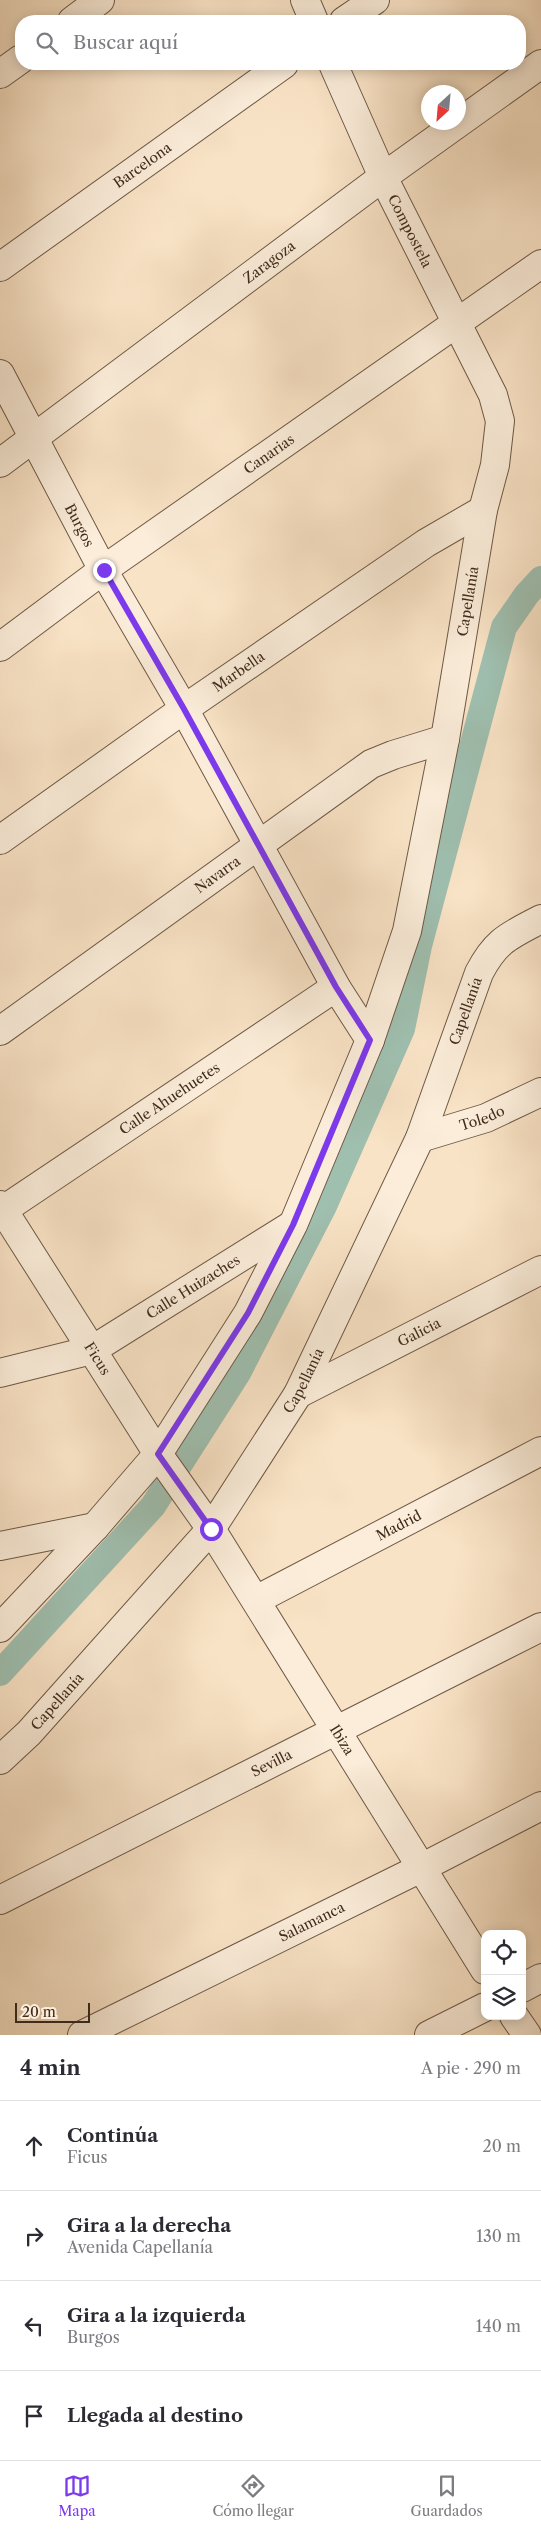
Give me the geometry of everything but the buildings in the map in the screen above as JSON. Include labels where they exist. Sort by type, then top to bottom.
[{"type":"street","points":[[80,15],[100,0]]},
{"type":"street","points":[[304,0],[311,15]]},
{"type":"street","points":[[353,15],[375,0]]},
{"type":"street","points":[[0,74],[15,63]]},
{"type":"street","name":"Zaragoza","points":[[0,463],[383,177],[541,64]]},
{"type":"street","name":"Barcelona","points":[[0,266],[276,70]]},
{"type":"street","name":"Compostela","points":[[336,70],[383,177],[493,395]]},
{"type":"street","name":"Canarias","points":[[0,647],[104,570],[457,325],[541,264]]},
{"type":"street","name":"Burgos","points":[[0,374],[104,570],[184,709],[336,987],[370,1040]]},
{"type":"street","name":"Capellanía","points":[[163,1460],[248,1313],[293,1225],[370,1040],[406,931],[445,739],[483,510],[495,464],[500,421],[493,395]]},
{"type":"street","name":"Marbella","points":[[0,840],[184,709],[426,543],[483,510]]},
{"type":"street","name":"Navarra","points":[[0,1031],[259,847],[371,764],[392,754],[445,739]]},
{"type":"street","name":"Capellanía","points":[[0,1760],[29,1732],[205,1520],[298,1394],[420,1138],[479,973],[488,956],[503,939],[541,920]]},
{"type":"street","name":"Calle Ahuehuetes","points":[[1,1209],[336,987]]},
{"type":"street","name":"Toledo","points":[[420,1138],[486,1118],[541,1092]]},
{"type":"street","name":"Ficus","points":[[1,1209],[163,1460],[205,1520]]},
{"type":"street","name":"Calle Huizaches","points":[[0,1373],[92,1350],[293,1225]]},
{"type":"street","name":"Galicia","points":[[298,1394],[541,1270]]},
{"type":"street","name":"Madrid","points":[[256,1600],[541,1451]]},
{"type":"street","points":[[0,1628],[95,1527],[163,1460]]},
{"type":"street","name":"Ibiza","points":[[205,1520],[481,1964]]},
{"type":"street","points":[[0,1546],[95,1527]]},
{"type":"street","name":"Sevilla","points":[[0,1900],[541,1627]]},
{"type":"street","name":"Salamanca","points":[[82,2035],[421,1868],[541,1806]]},
{"type":"street","points":[[526,1986],[541,1978]]},
{"type":"street","points":[[429,2035],[481,2009]]},
{"type":"street","points":[[517,2020],[527,2035]]},
{"type":"waterway","points":[[0,1673],[153,1506],[238,1373],[324,1206],[402,1029],[419,946],[504,627],[527,594],[541,579]]},
{"type":"route","points":[[104,570],[184,709],[336,987],[370,1040],[293,1225],[248,1313],[158,1454],[211,1529]]}]
